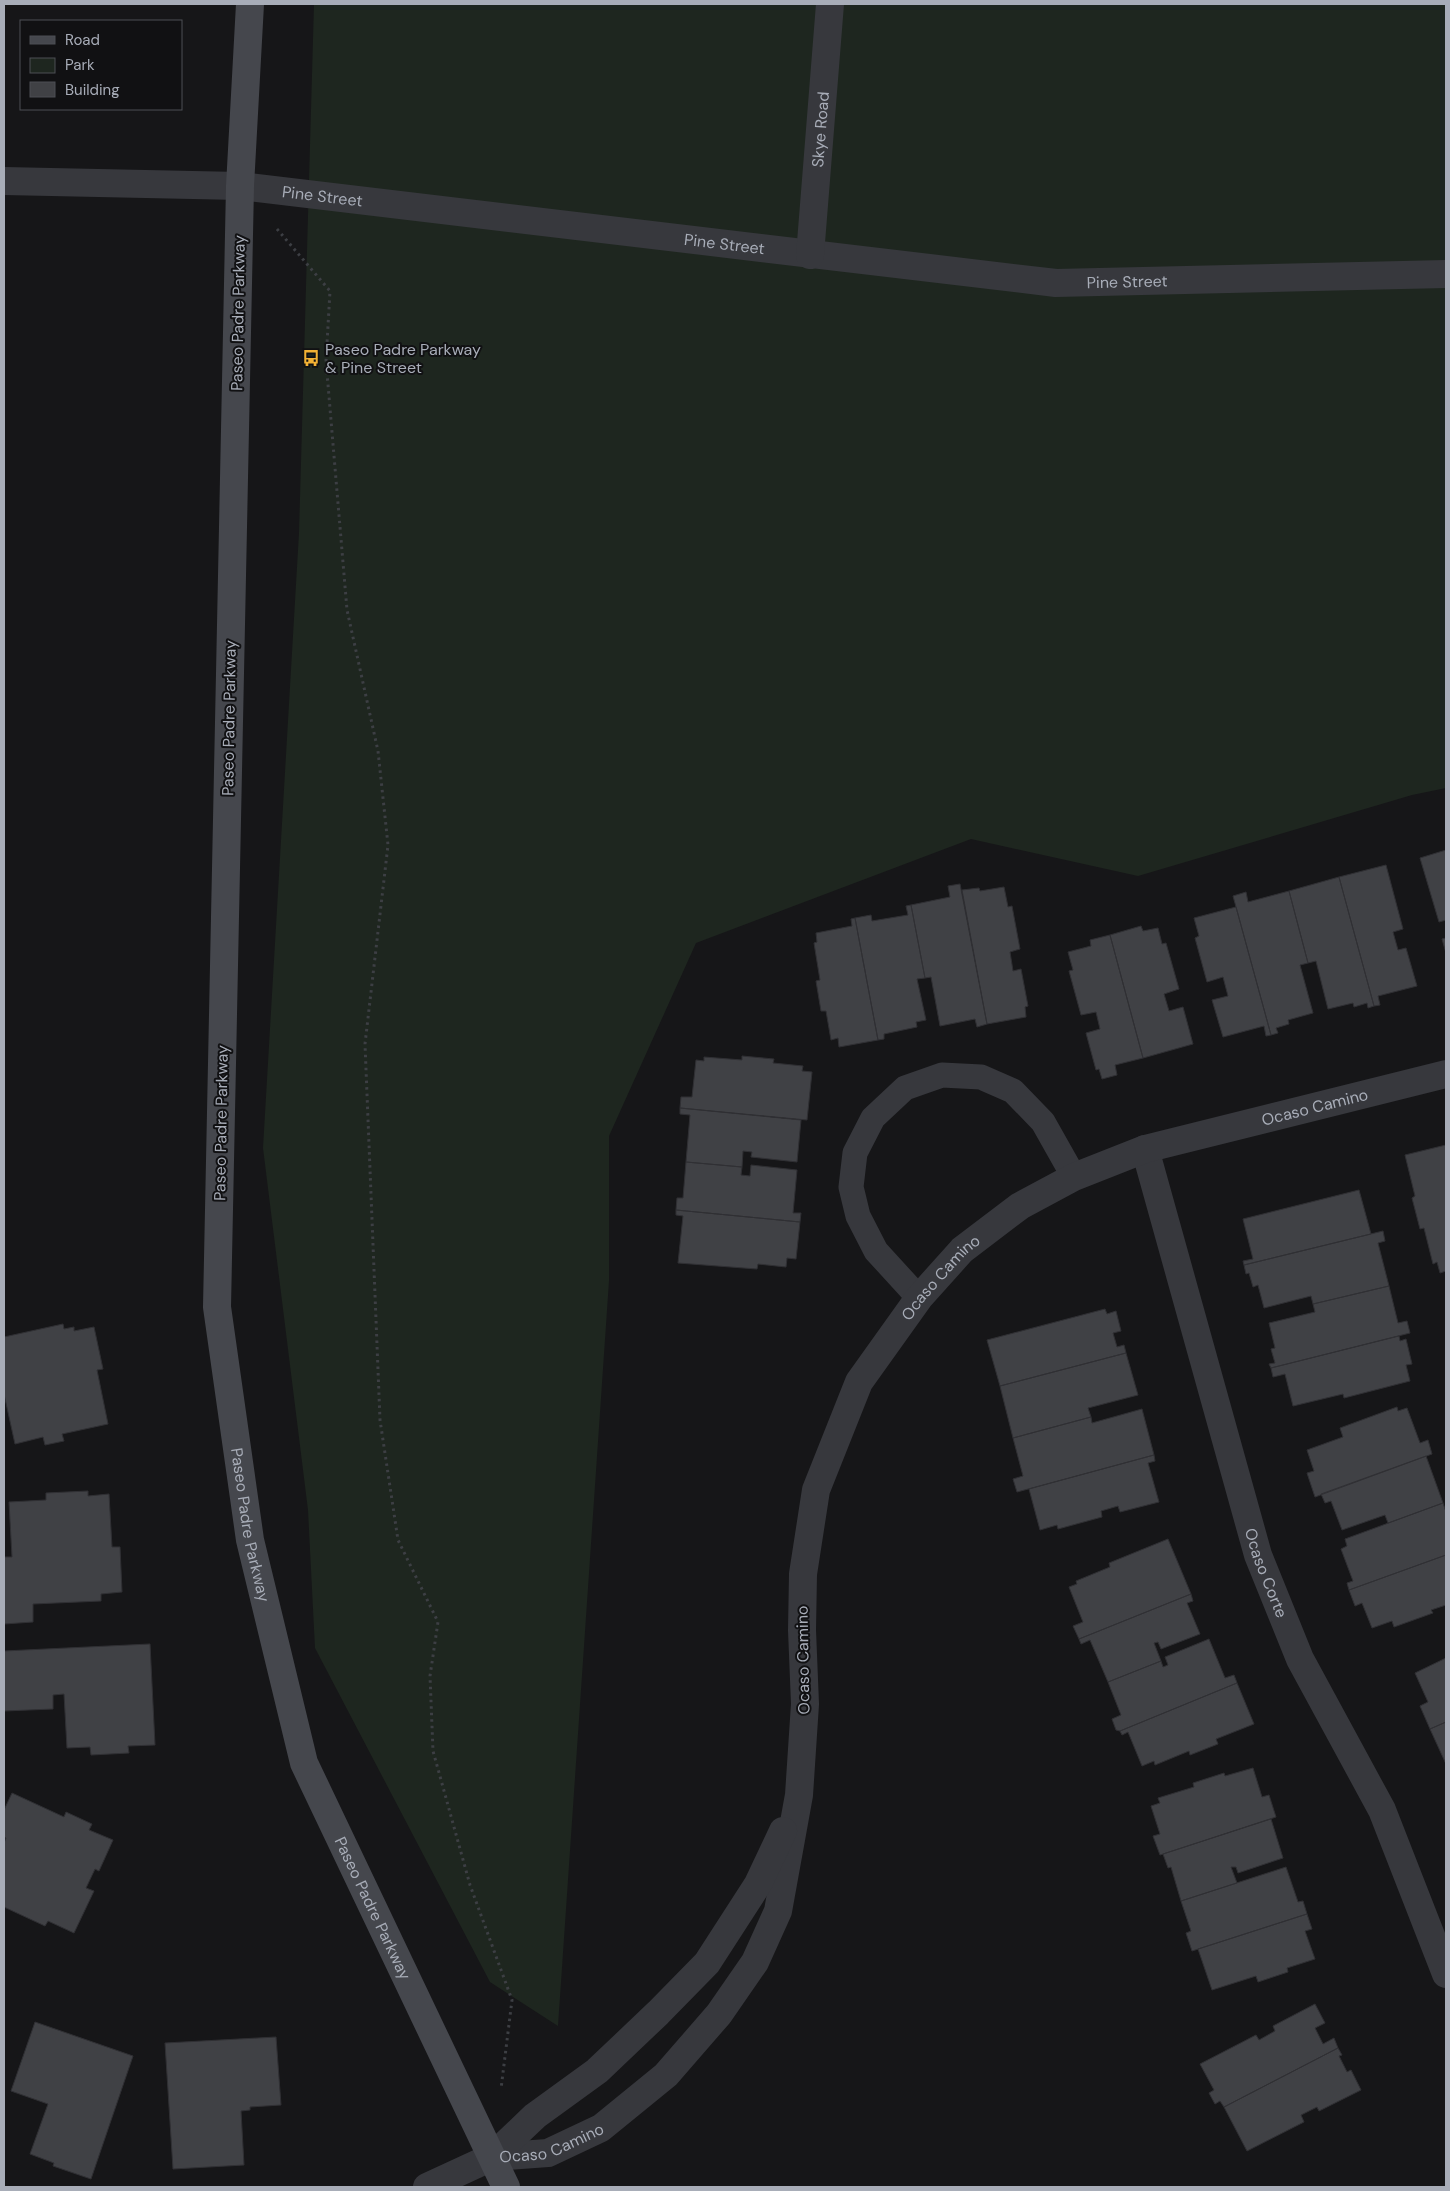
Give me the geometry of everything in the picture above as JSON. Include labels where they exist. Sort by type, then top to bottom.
[{"type":"main road","name":"Paseo Padre Parkway","points":[[250,4],[240,186],[217,1307],[250,1540],[304,1763],[506,2187]]},
{"type":"street","name":"Skye Road","points":[[810,255],[830,4]]},
{"type":"street","name":"Pine Street","points":[[4,181],[240,186],[1056,284],[1446,274]]},
{"type":"street","name":"Ocaso Camino","points":[[492,2157],[548,2153],[601,2128],[666,2075],[719,2014],[755,1962],[778,1911],[799,1795],[805,1704],[802,1630],[804,1574],[816,1490],[859,1382],[919,1298],[962,1250],[1020,1206],[1074,1177],[1145,1149],[1446,1074]]},
{"type":"street","name":"Ocaso Corte","points":[[1145,1149],[1258,1555],[1300,1659],[1382,1810],[1446,1974]]},
{"type":"street","name":"Ocaso Camino","points":[[492,2157],[535,2116],[597,2072],[707,1963],[758,1884],[799,1795]]},
{"type":"street","points":[[427,2187],[492,2157]]},
{"type":"lane","points":[[919,1298],[876,1251],[858,1216],[851,1187],[855,1153],[873,1118],[904,1088],[942,1075],[981,1077],[1013,1091],[1043,1122],[1074,1177]]},
{"type":"path","points":[[240,186],[330,291],[326,361],[346,610],[378,751],[388,845],[365,1044],[380,1420],[398,1540],[438,1622],[430,1676],[433,1751],[470,1885],[512,2000],[500,2098]]},
{"type":"green space","points":[[314,4],[1446,4],[1446,788],[1412,795],[1138,876],[971,839],[696,943],[609,1136],[609,1281],[558,2026],[490,1982],[315,1648],[308,1510],[263,1148],[299,533]]},
{"type":"building","points":[[1446,850],[1446,920],[1439,922],[1420,858]]},
{"type":"building","points":[[1386,865],[1403,929],[1393,932],[1398,950],[1406,948],[1417,986],[1378,996],[1380,1005],[1374,1006],[1339,877]]},
{"type":"building","points":[[1339,877],[1374,1006],[1368,1008],[1367,1003],[1354,1007],[1353,1003],[1328,1009],[1316,961],[1308,963],[1289,891]]},
{"type":"building","points":[[960,884],[987,1024],[977,1027],[975,1019],[940,1026],[931,977],[925,978],[911,905],[950,897],[948,886]]},
{"type":"building","points":[[1004,887],[1008,907],[1012,906],[1020,949],[1010,952],[1013,971],[1021,969],[1028,1006],[1025,1007],[1026,1017],[987,1024],[962,890],[979,888],[980,891]]},
{"type":"building","points":[[1289,891],[1308,963],[1300,965],[1313,1013],[1288,1020],[1289,1024],[1276,1028],[1278,1033],[1271,1035],[1233,896],[1246,892],[1248,902]]},
{"type":"building","points":[[911,905],[925,978],[917,979],[926,1020],[916,1022],[917,1027],[884,1034],[884,1039],[878,1040],[855,918],[871,915],[872,921],[908,915],[906,906]]},
{"type":"building","points":[[1236,907],[1271,1035],[1266,1036],[1264,1026],[1223,1037],[1212,1000],[1228,996],[1223,977],[1207,982],[1195,938],[1199,936],[1194,918]]},
{"type":"building","points":[[855,918],[878,1040],[839,1047],[838,1038],[831,1040],[826,1011],[821,1011],[816,981],[820,980],[814,943],[817,942],[816,933],[852,926],[851,919]]},
{"type":"building","points":[[1141,926],[1143,931],[1158,928],[1162,944],[1166,943],[1179,989],[1164,994],[1169,1011],[1183,1007],[1193,1044],[1143,1058],[1110,935]]},
{"type":"building","points":[[1110,935],[1143,1058],[1115,1065],[1117,1075],[1102,1079],[1099,1069],[1096,1070],[1086,1033],[1100,1029],[1096,1012],[1081,1015],[1069,971],[1073,970],[1068,952],[1091,946],[1090,940]]},
{"type":"building","points":[[1446,938],[1446,953],[1442,939]]},
{"type":"building","points":[[742,1056],[774,1059],[773,1063],[803,1066],[802,1071],[812,1072],[807,1120],[680,1108],[681,1097],[692,1097],[696,1060],[704,1061],[704,1057],[742,1060]]},
{"type":"building","points":[[680,1108],[801,1120],[797,1162],[751,1157],[752,1152],[743,1151],[742,1167],[686,1162],[690,1115],[680,1114]]},
{"type":"building","points":[[1446,1145],[1446,1271],[1440,1273],[1437,1262],[1433,1264],[1424,1228],[1420,1229],[1412,1198],[1415,1196],[1405,1155]]},
{"type":"building","points":[[686,1162],[742,1167],[741,1175],[750,1176],[751,1165],[797,1170],[793,1213],[801,1213],[800,1222],[676,1210],[677,1198],[683,1198]]},
{"type":"building","points":[[1359,1190],[1371,1234],[1244,1265],[1243,1261],[1253,1259],[1243,1219]]},
{"type":"building","points":[[676,1210],[800,1222],[796,1259],[787,1258],[786,1267],[758,1264],[757,1269],[678,1263],[683,1216],[676,1215]]},
{"type":"building","points":[[1383,1231],[1385,1241],[1378,1243],[1389,1286],[1313,1304],[1311,1296],[1264,1308],[1258,1285],[1253,1287],[1249,1273],[1246,1274],[1244,1265]]},
{"type":"building","points":[[1389,1286],[1398,1323],[1407,1321],[1410,1333],[1271,1368],[1269,1364],[1275,1363],[1271,1349],[1275,1348],[1269,1323],[1315,1312],[1313,1304]]},
{"type":"building","points":[[1105,1309],[1107,1314],[1116,1311],[1121,1331],[1113,1333],[1117,1347],[1124,1345],[1126,1353],[1000,1386],[987,1340]]},
{"type":"building","points":[[63,1324],[64,1329],[74,1327],[74,1331],[94,1327],[103,1369],[97,1370],[108,1424],[62,1434],[64,1441],[45,1445],[43,1437],[15,1444],[4,1394],[4,1337]]},
{"type":"building","points":[[1399,1336],[1400,1341],[1406,1339],[1412,1364],[1406,1365],[1410,1381],[1344,1398],[1343,1394],[1293,1406],[1285,1374],[1273,1377],[1271,1368]]},
{"type":"building","points":[[1126,1353],[1138,1395],[1088,1408],[1091,1417],[1013,1438],[1000,1386]]},
{"type":"building","points":[[1397,1407],[1398,1411],[1407,1408],[1420,1443],[1428,1440],[1432,1454],[1315,1497],[1307,1473],[1314,1471],[1307,1450],[1343,1437],[1340,1428]]},
{"type":"building","points":[[1142,1409],[1154,1455],[1017,1492],[1013,1479],[1023,1476],[1013,1438],[1091,1417],[1092,1423]]},
{"type":"building","points":[[1154,1455],[1155,1461],[1148,1463],[1159,1502],[1120,1512],[1118,1506],[1101,1511],[1102,1517],[1058,1529],[1057,1525],[1040,1530],[1029,1489]]},
{"type":"building","points":[[1426,1456],[1443,1503],[1388,1523],[1385,1515],[1342,1530],[1331,1501],[1325,1503],[1321,1494]]},
{"type":"building","points":[[88,1491],[88,1496],[109,1494],[112,1547],[120,1547],[122,1592],[101,1594],[101,1601],[33,1604],[33,1622],[4,1624],[4,1557],[12,1557],[9,1502],[46,1500],[46,1493]]},
{"type":"building","points":[[1443,1503],[1446,1512],[1446,1555],[1349,1590],[1347,1583],[1353,1581],[1341,1549],[1347,1546],[1345,1539]]},
{"type":"building","points":[[1168,1539],[1191,1594],[1079,1639],[1073,1626],[1083,1622],[1069,1587],[1077,1584],[1076,1581],[1110,1567],[1109,1563]]},
{"type":"building","points":[[1446,1555],[1446,1605],[1431,1610],[1433,1613],[1394,1627],[1392,1621],[1372,1628],[1362,1603],[1355,1606],[1349,1590]]},
{"type":"building","points":[[1191,1594],[1193,1601],[1187,1603],[1200,1634],[1161,1649],[1158,1642],[1154,1643],[1161,1661],[1108,1682],[1090,1640],[1081,1644],[1079,1639]]},
{"type":"building","points":[[1209,1639],[1225,1678],[1234,1675],[1237,1683],[1120,1731],[1116,1730],[1112,1719],[1121,1715],[1108,1682],[1161,1661],[1163,1667],[1168,1665],[1165,1657]]},
{"type":"building","points":[[150,1644],[155,1745],[128,1746],[129,1753],[91,1755],[90,1747],[67,1748],[64,1694],[53,1695],[53,1709],[4,1711],[4,1651]]},
{"type":"building","points":[[1446,1658],[1446,1722],[1430,1729],[1420,1706],[1428,1702],[1415,1673]]},
{"type":"building","points":[[1237,1683],[1254,1724],[1216,1739],[1218,1744],[1190,1755],[1189,1751],[1155,1765],[1154,1761],[1142,1766],[1128,1732],[1122,1735],[1120,1731]]},
{"type":"building","points":[[1446,1722],[1446,1764],[1430,1729]]},
{"type":"building","points":[[1253,1768],[1262,1797],[1269,1795],[1276,1817],[1160,1855],[1153,1836],[1160,1834],[1151,1806],[1160,1803],[1158,1798],[1194,1787],[1193,1783],[1224,1773],[1225,1776]]},
{"type":"building","points":[[12,1793],[64,1817],[66,1812],[92,1824],[89,1830],[113,1840],[99,1871],[95,1869],[86,1888],[94,1891],[74,1933],[48,1921],[45,1926],[4,1907],[4,1843],[6,1838],[4,1837],[4,1810]]},
{"type":"building","points":[[1271,1819],[1283,1858],[1238,1873],[1236,1867],[1231,1867],[1237,1883],[1181,1901],[1171,1867],[1168,1868],[1163,1854]]},
{"type":"building","points":[[1286,1867],[1298,1902],[1303,1901],[1307,1914],[1192,1951],[1186,1933],[1191,1931],[1181,1901]]},
{"type":"building","points":[[1307,1914],[1312,1929],[1305,1931],[1315,1959],[1287,1968],[1288,1972],[1258,1982],[1256,1976],[1212,1990],[1198,1949]]},
{"type":"building","points":[[1315,2004],[1325,2023],[1315,2028],[1323,2044],[1334,2038],[1338,2048],[1224,2107],[1220,2101],[1215,2104],[1209,2093],[1214,2090],[1200,2064],[1256,2035],[1259,2040],[1275,2031],[1273,2026]]},
{"type":"building","points":[[35,2022],[133,2056],[91,2179],[53,2166],[54,2163],[30,2154],[48,2104],[11,2091]]},
{"type":"building","points":[[276,2037],[281,2105],[250,2107],[250,2110],[241,2111],[244,2165],[173,2169],[165,2043]]},
{"type":"building","points":[[1338,2048],[1342,2055],[1339,2056],[1347,2072],[1351,2070],[1361,2090],[1319,2111],[1317,2107],[1301,2115],[1304,2122],[1247,2151],[1224,2107]]},
{"type":"place","name":"Paseo Padre Parkway & Pine Street","points":[[311,358]]}]
